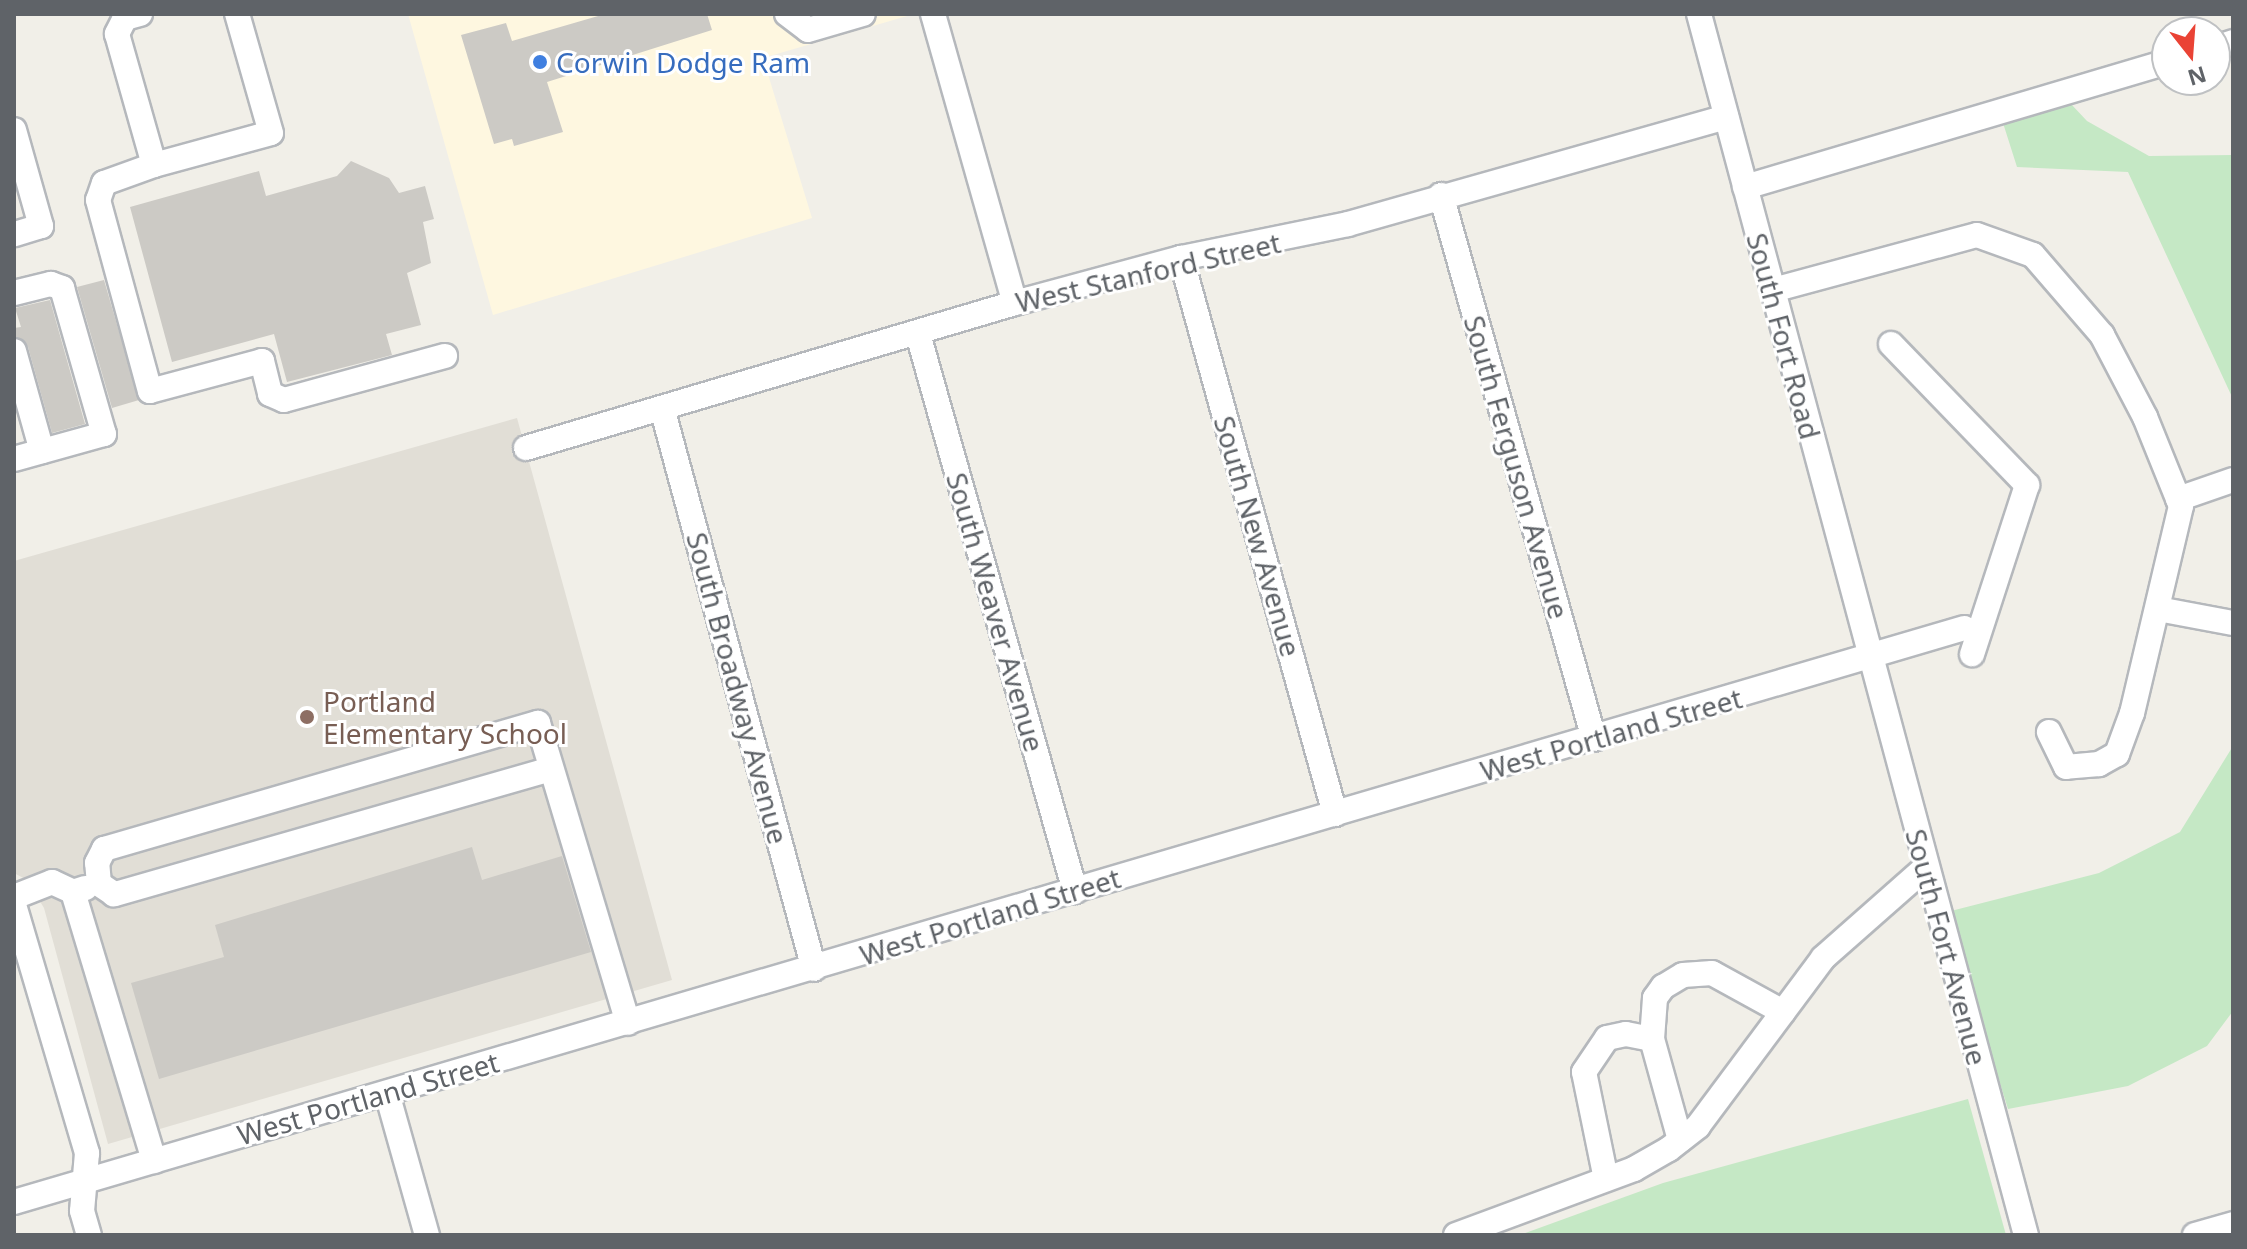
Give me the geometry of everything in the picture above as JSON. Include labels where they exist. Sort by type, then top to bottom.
[{"type":"street","points":[[140,14],[125,18],[117,34],[154,165]]},
{"type":"street","points":[[237,14],[271,133],[154,165],[104,183],[98,200],[150,391],[262,361],[270,394],[284,400],[445,356]]},
{"type":"street","points":[[787,14],[808,30],[863,14]]},
{"type":"street","points":[[933,14],[1015,303]]},
{"type":"street","name":"South Fort Road","points":[[1699,14],[1869,658]]},
{"type":"street","points":[[1745,187],[2151,67]]},
{"type":"street","name":"West Stanford Street","points":[[526,448],[1015,303],[1181,258],[1260,245],[1726,117]]},
{"type":"street","points":[[14,130],[41,226],[14,234]]},
{"type":"street","name":"South Ferguson Avenue","points":[[1441,195],[1594,739]]},
{"type":"street","points":[[1773,290],[1977,235],[2033,255],[2102,335],[2145,417],[2178,499],[2177,537],[2133,707],[2117,754],[2099,764],[2066,767],[2049,732]]},
{"type":"street","name":"South New Avenue","points":[[1181,258],[1335,814]]},
{"type":"street","points":[[14,293],[51,284],[62,288],[104,434],[14,459]]},
{"type":"street","name":"South Weaver Avenue","points":[[918,334],[1075,891]]},
{"type":"street","points":[[1891,344],[2027,485],[1972,654]]},
{"type":"street","points":[[14,351],[42,451]]},
{"type":"street","name":"South Broadway Avenue","points":[[662,408],[814,969]]},
{"type":"street","points":[[2178,499],[2233,480]]},
{"type":"street","points":[[2158,609],[2233,623]]},
{"type":"street","name":"West Portland Street","points":[[14,1202],[1964,628]]},
{"type":"street","name":"South Fort Avenue","points":[[1869,658],[2026,1235]]},
{"type":"street","points":[[99,884],[97,863],[104,849],[538,723],[628,1023]]},
{"type":"street","points":[[99,884],[114,894],[551,769]]},
{"type":"street","points":[[1456,1235],[1606,1179],[1680,1140],[1698,1126],[1823,958],[1925,868]]},
{"type":"street","points":[[14,897],[52,882],[73,892],[99,884]]},
{"type":"street","points":[[73,892],[154,1161]]},
{"type":"street","points":[[14,905],[87,1153],[82,1211],[89,1235]]},
{"type":"street","points":[[1680,1140],[1652,1039],[1655,998],[1671,982],[1699,971],[1724,977],[1783,1012]]},
{"type":"street","points":[[1606,1179],[1584,1072],[1607,1038],[1626,1034],[1652,1039]]},
{"type":"street","points":[[387,1093],[427,1235]]},
{"type":"street","points":[[2195,1235],[2233,1224]]},
{"type":"shaded area","points":[[408,14],[914,14],[763,58],[812,218],[493,315]]},
{"type":"shaded area","name":"Portland Elementary School","points":[[517,418],[672,980],[108,1144],[44,908],[27,880],[14,873],[14,561]]},
{"type":"green space","points":[[2071,104],[2087,121],[2149,156],[2233,155],[2233,399],[2128,172],[2017,167],[2003,123]]},
{"type":"green space","points":[[2233,746],[2233,1011],[2207,1046],[2128,1086],[2008,1109],[1947,912],[2099,873],[2180,832]]},
{"type":"green space","points":[[1968,1099],[2006,1235],[1520,1235],[1663,1183]]},
{"type":"building","name":"Corwin Dodge Ram","points":[[605,14],[707,14],[712,30],[547,82],[563,132],[514,146],[512,139],[494,144],[461,35],[506,23],[512,41]]},
{"type":"building","points":[[351,161],[389,178],[399,193],[425,186],[434,219],[423,222],[431,263],[407,273],[421,325],[386,334],[392,355],[287,382],[274,334],[172,362],[130,207],[259,171],[266,196],[337,176]]},
{"type":"building","points":[[104,280],[139,400],[112,408],[77,287]]},
{"type":"building","points":[[50,300],[85,424],[52,433],[28,347],[14,336],[14,328],[21,327],[15,308]]},
{"type":"building","points":[[472,847],[482,880],[562,856],[591,952],[159,1079],[131,983],[224,957],[215,925]]},
{"type":"place","name":"Corwin Dodge Ram","points":[[540,62]]},
{"type":"place","name":"Portland Elementary School","points":[[307,717]]}]
